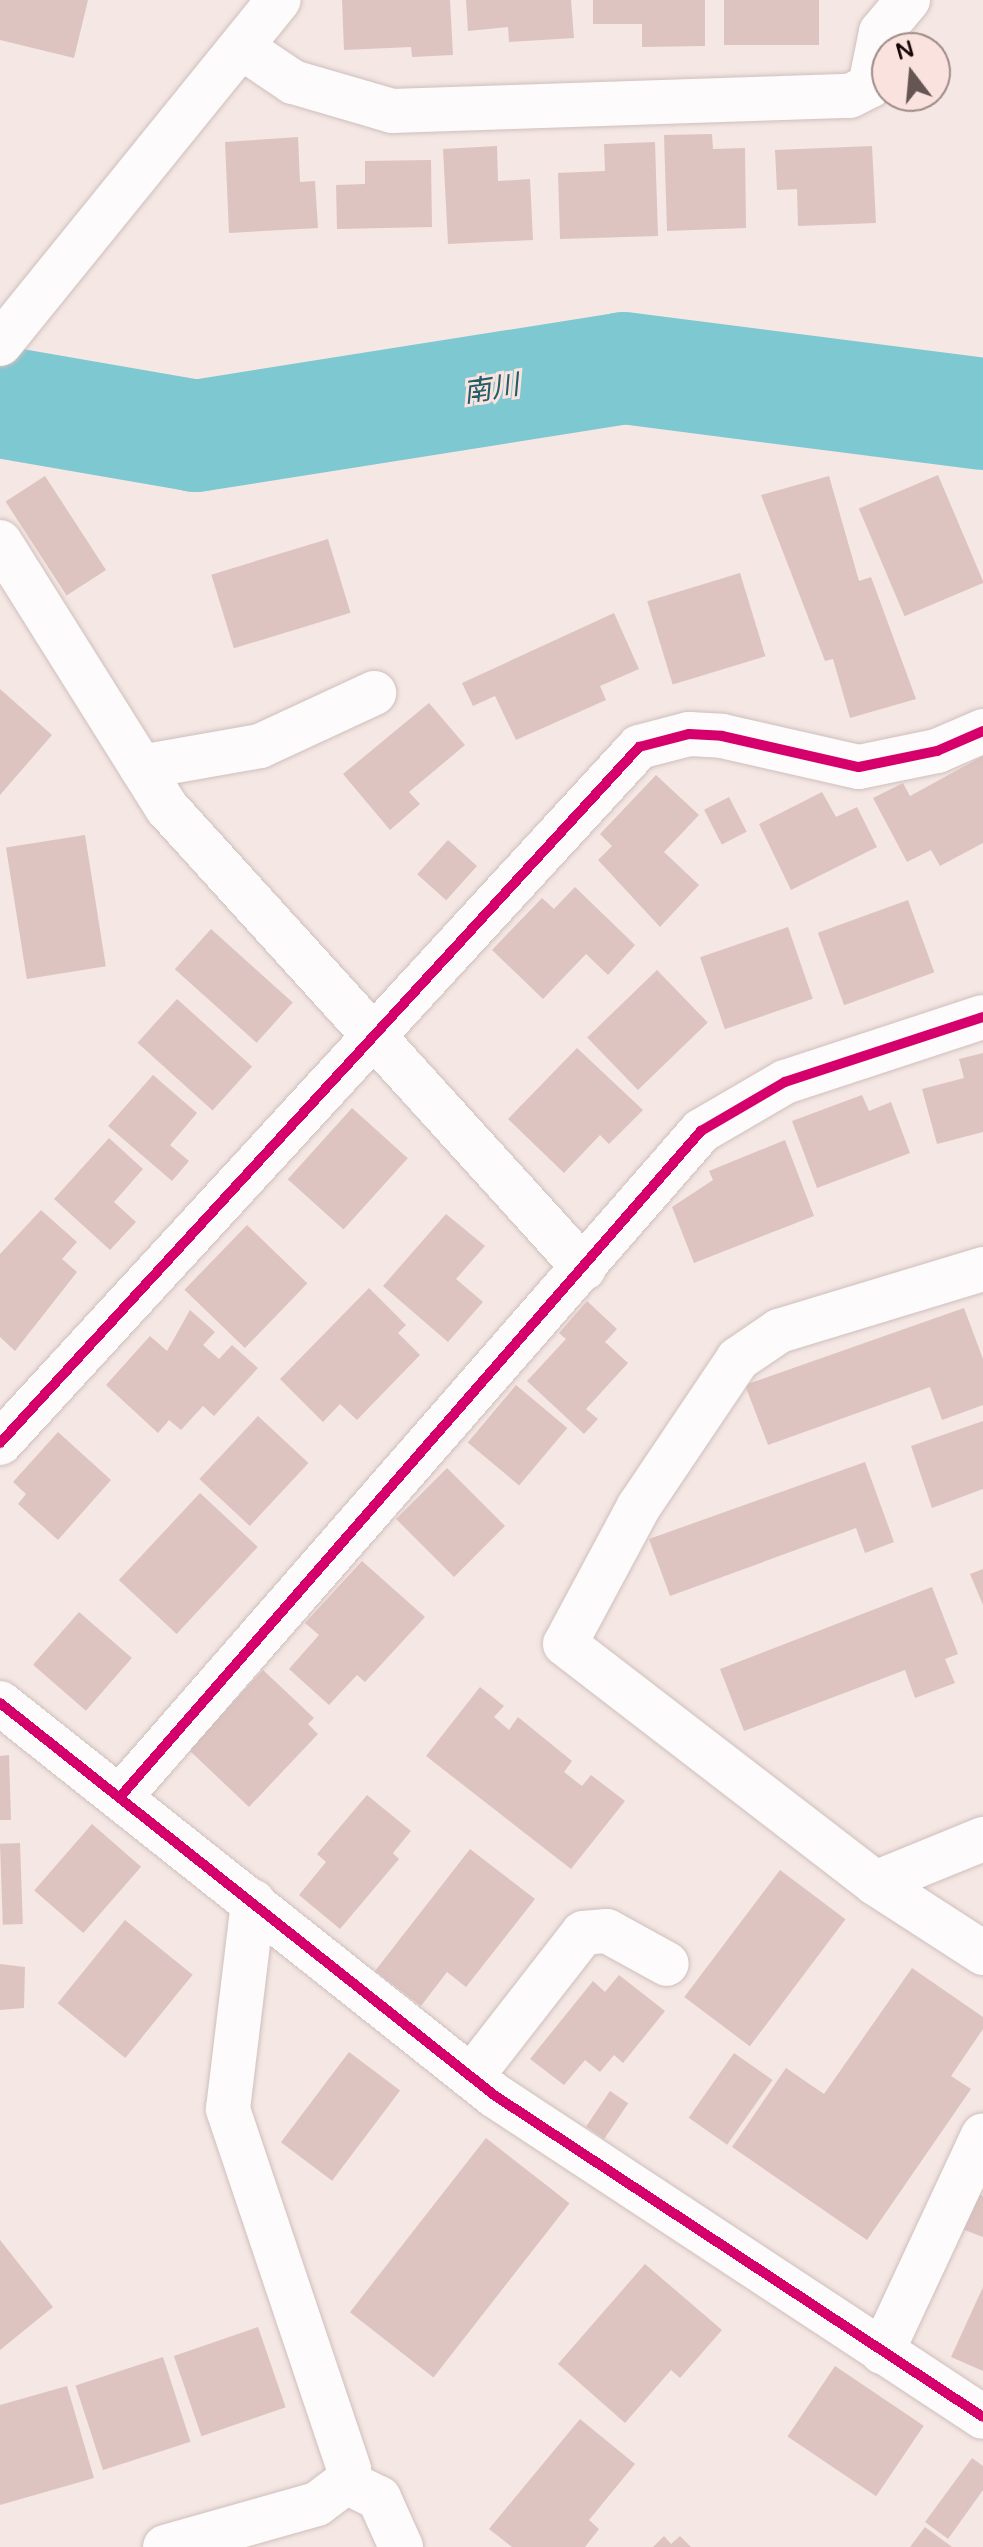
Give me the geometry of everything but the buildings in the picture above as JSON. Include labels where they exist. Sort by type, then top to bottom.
[{"type":"street","points":[[0,344],[279,0]]},
{"type":"street","points":[[241,47],[293,82],[392,111],[850,96],[870,86],[881,32],[908,0]]},
{"type":"street","points":[[0,542],[167,808],[584,1268]]},
{"type":"street","points":[[141,767],[260,746],[374,693]]},
{"type":"street","points":[[0,1443],[370,1032],[639,747],[679,735],[722,736],[859,767],[937,751],[983,731]]},
{"type":"street","points":[[120,1797],[701,1131],[746,1100],[983,1017]]},
{"type":"street","points":[[983,1269],[779,1331],[738,1359],[638,1508],[565,1644],[875,1883],[983,1953]]},
{"type":"street","points":[[0,1703],[471,2077],[983,2417]]},
{"type":"street","points":[[875,1883],[983,1839]]},
{"type":"street","points":[[253,1902],[228,2109],[346,2443],[346,2482]]},
{"type":"street","points":[[471,2077],[583,1933],[607,1931],[667,1964]]},
{"type":"street","points":[[882,2352],[983,2135]]},
{"type":"street","points":[[165,2547],[317,2504],[346,2482]]},
{"type":"street","points":[[346,2482],[379,2498],[401,2547]]},
{"type":"waterway","name":"南川","points":[[0,402],[196,436],[624,368],[983,414]]},
{"type":"cycle path","points":[[0,1443],[639,747],[689,734],[722,736],[859,767],[937,751],[983,731]]},
{"type":"cycle path","points":[[120,1797],[701,1131],[785,1082],[983,1017]]},
{"type":"cycle path","points":[[0,1703],[494,2095],[983,2417]]}]
